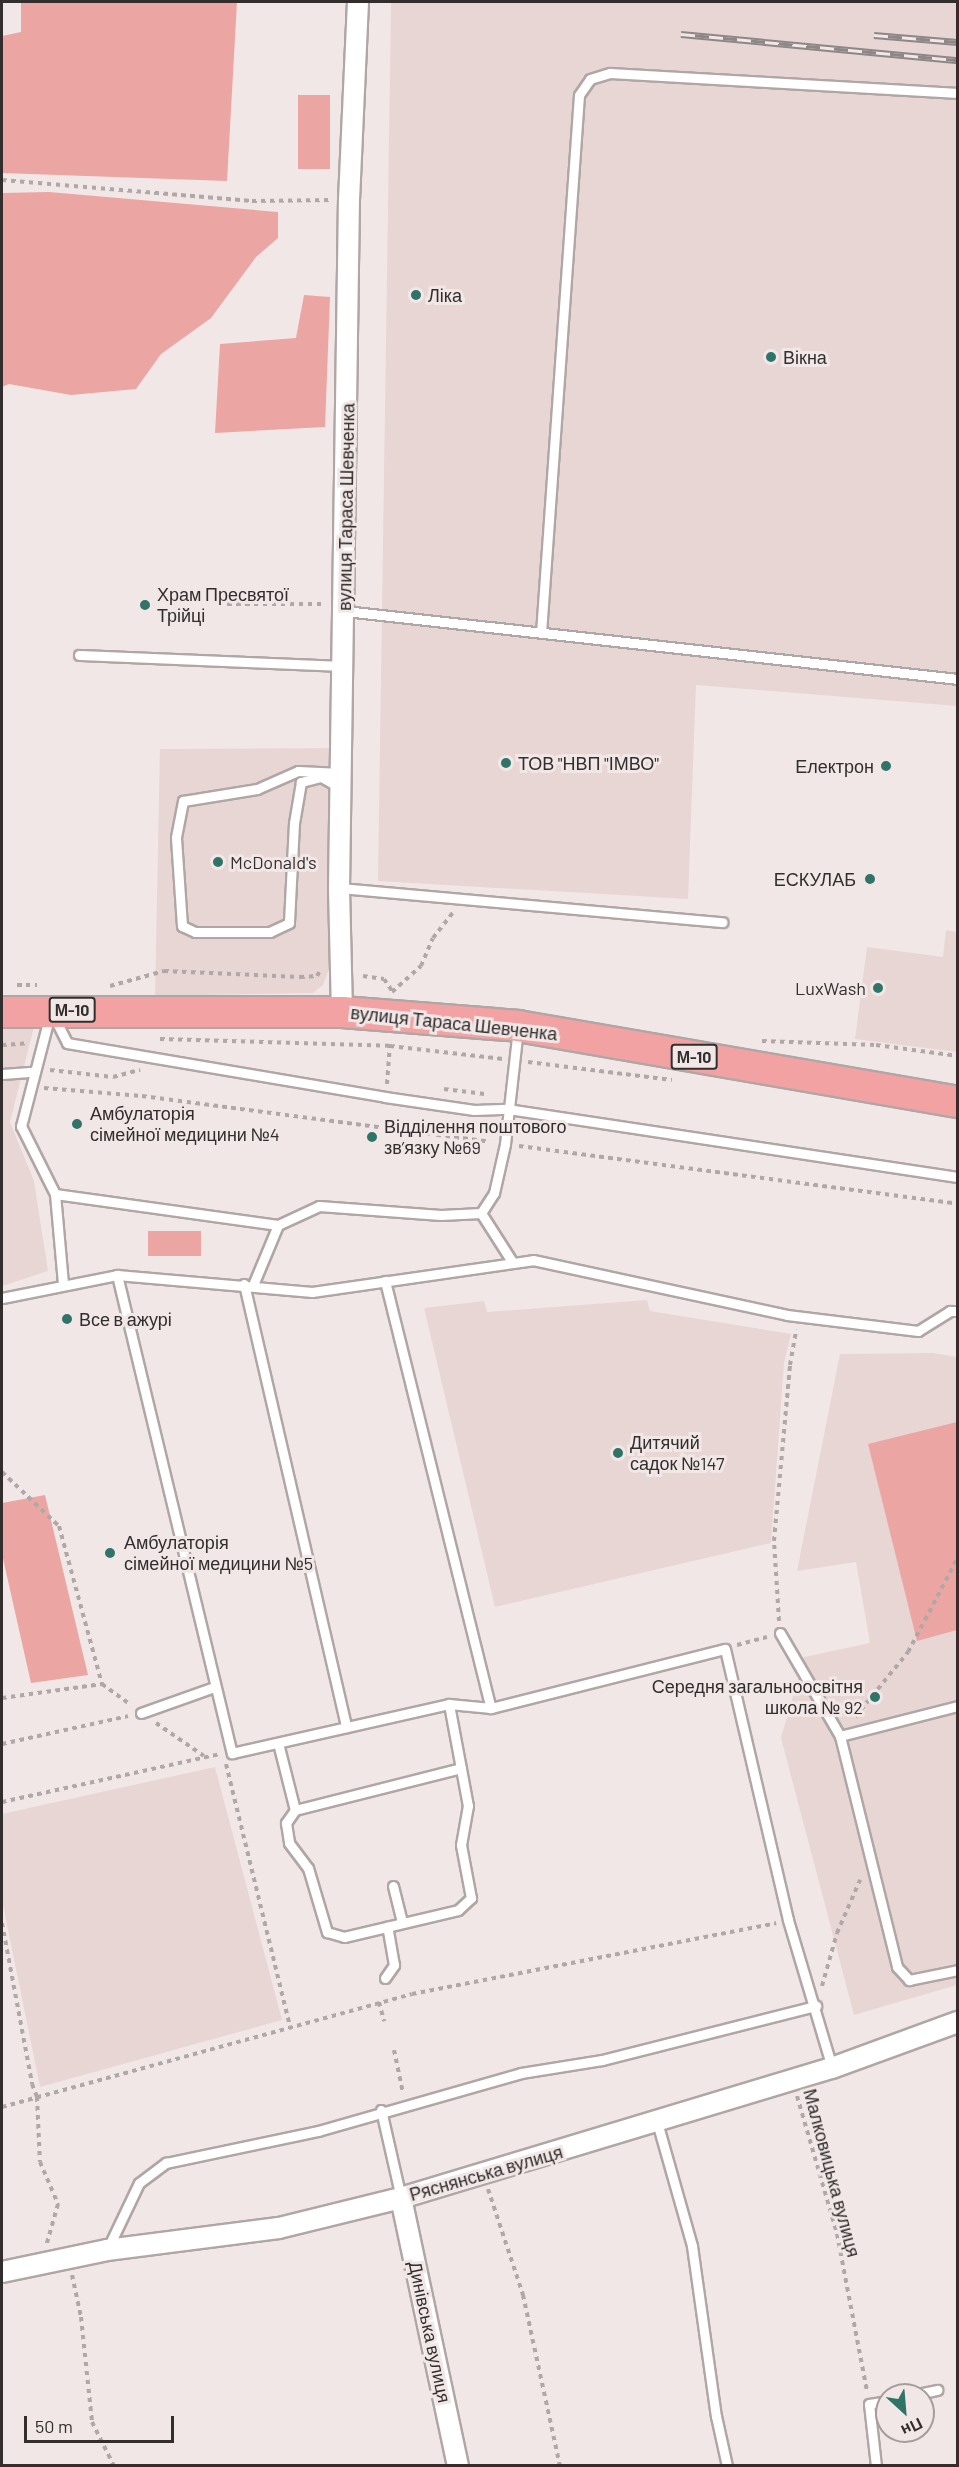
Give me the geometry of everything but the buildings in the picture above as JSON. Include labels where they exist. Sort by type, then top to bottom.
[{"type":"main road","name":"вулиця Тараса Шевченка","points":[[2,1012],[45,998],[342,1012],[518,1026],[957,1102]]},
{"type":"street","name":"вулиця Тараса Шевченка","points":[[342,1012],[339,888],[344,666],[338,608],[349,200],[358,2]]},
{"type":"street","name":"Ряснянська вулиця","points":[[2,2272],[68,2256],[279,2228],[401,2198],[832,2068],[957,2022]]},
{"type":"street","name":"Динівська вулиця","points":[[401,2198],[458,2466]]},
{"type":"lane","points":[[541,633],[579,95],[590,79],[610,73],[957,93]]},
{"type":"lane","points":[[338,608],[957,679]]},
{"type":"lane","points":[[79,655],[344,666]]},
{"type":"lane","points":[[297,771],[341,780],[321,777],[301,782],[294,823],[289,923],[270,932],[195,932],[182,926],[176,837],[183,801],[257,789],[297,771]]},
{"type":"lane","points":[[339,888],[466,897],[722,922]]},
{"type":"lane","points":[[45,998],[42,1042],[21,1126],[54,1194],[63,1283]]},
{"type":"lane","points":[[45,998],[67,1043],[385,1097],[474,1110],[508,1109],[957,1177]]},
{"type":"lane","points":[[481,1212],[494,1193],[508,1109],[518,1026]]},
{"type":"lane","points":[[2,1074],[33,1072]]},
{"type":"lane","points":[[54,1194],[279,1225],[319,1206],[441,1215],[481,1212]]},
{"type":"lane","points":[[481,1212],[513,1263]]},
{"type":"lane","points":[[279,1225],[249,1284],[346,1727]]},
{"type":"lane","points":[[2,1298],[63,1283],[117,1275],[249,1284],[312,1292],[533,1260],[799,1317],[918,1331],[950,1311],[957,1311]]},
{"type":"lane","points":[[117,1275],[228,1754],[449,1704],[491,1708],[724,1649],[789,1920],[816,2006],[832,2068]]},
{"type":"lane","points":[[385,1281],[491,1708]]},
{"type":"lane","points":[[780,1633],[840,1736],[901,1975],[919,1980],[957,1970]]},
{"type":"lane","points":[[141,1713],[214,1687]]},
{"type":"lane","points":[[449,1704],[461,1768],[468,1806],[460,1845],[471,1898],[458,1910],[387,1927],[344,1937],[327,1932],[308,1868],[289,1843],[286,1823],[295,1810],[461,1768]]},
{"type":"lane","points":[[840,1736],[957,1706]]},
{"type":"lane","points":[[278,1743],[295,1810]]},
{"type":"lane","points":[[393,1886],[402,1923]]},
{"type":"lane","points":[[385,1978],[394,1965],[387,1927]]},
{"type":"lane","points":[[107,2250],[139,2183],[166,2163],[318,2131],[381,2110],[520,2073],[602,2060],[816,2006]]},
{"type":"lane","points":[[381,2110],[401,2198]]},
{"type":"lane","points":[[657,2122],[692,2246],[716,2416],[728,2466]]},
{"type":"lane","points":[[875,2403],[869,2404],[876,2466]]},
{"type":"path","points":[[2,180],[252,201],[349,200]]},
{"type":"path","points":[[218,604],[338,608]]},
{"type":"path","points":[[363,976],[384,979],[392,992],[421,966],[433,938],[466,897]]},
{"type":"path","points":[[103,988],[164,971],[317,976]]},
{"type":"path","points":[[28,985],[45,998]]},
{"type":"path","points":[[157,1039],[390,1046],[677,1080]]},
{"type":"path","points":[[2,1045],[42,1042]]},
{"type":"path","points":[[876,1045],[957,1056]]},
{"type":"path","points":[[385,1097],[390,1046]]},
{"type":"path","points":[[51,1070],[113,1077],[146,1068]]},
{"type":"path","points":[[57,1089],[490,1142]]},
{"type":"path","points":[[518,1146],[957,1204]]},
{"type":"path","points":[[724,1649],[780,1633],[774,1541],[789,1365],[799,1317]]},
{"type":"path","points":[[2,1473],[60,1527],[102,1684],[205,1757]]},
{"type":"path","points":[[840,1736],[908,1652],[957,1557]]},
{"type":"path","points":[[2,1698],[102,1684]]},
{"type":"path","points":[[2,1744],[141,1713]]},
{"type":"path","points":[[2,1802],[205,1757],[228,1754],[290,2027]]},
{"type":"path","points":[[816,2006],[837,1933],[870,1858]]},
{"type":"path","points":[[2,2107],[379,2002],[789,1920]]},
{"type":"path","points":[[2,1923],[32,2084],[37,2097],[40,2162],[58,2204],[42,2261]]},
{"type":"path","points":[[379,2002],[384,2021]]},
{"type":"path","points":[[394,2050],[405,2104]]},
{"type":"path","name":"Малковицька вулиця","points":[[792,2079],[846,2275],[869,2404]]},
{"type":"path","points":[[483,2174],[523,2295],[560,2466]]},
{"type":"path","points":[[68,2256],[81,2318],[92,2421],[114,2466]]},
{"type":"shaded area","points":[[21,2],[237,2],[227,181],[2,173],[2,36],[21,32]]},
{"type":"shaded area","points":[[391,2],[957,2],[957,706],[696,685],[688,899],[378,881]]},
{"type":"shaded area","points":[[298,95],[330,95],[330,169],[298,169]]},
{"type":"shaded area","points":[[49,192],[278,212],[278,238],[256,257],[211,318],[161,354],[136,389],[71,395],[9,384],[2,387],[2,193]]},
{"type":"shaded area","points":[[304,295],[330,297],[325,427],[215,433],[220,344],[296,338]]},
{"type":"shaded area","points":[[336,748],[329,969],[323,985],[313,993],[155,996],[160,749]]},
{"type":"shaded area","points":[[946,930],[957,932],[957,1052],[855,1039],[867,947],[943,957]]},
{"type":"shaded area","points":[[34,1027],[10,1122],[34,1181],[48,1271],[2,1286],[2,1029]]},
{"type":"shaded area","points":[[148,1231],[201,1231],[201,1256],[148,1256]]},
{"type":"shaded area","name":"Дитячий садок №147","points":[[647,1300],[650,1311],[791,1334],[784,1363],[771,1543],[495,1607],[424,1308],[484,1301],[487,1312]]},
{"type":"shaded area","name":"Середня загальноосвітня школа № 92","points":[[933,1353],[957,1357],[957,1985],[854,2015],[781,1738],[804,1657],[870,1643],[856,1562],[797,1571],[840,1354]]},
{"type":"shaded area","points":[[957,1422],[957,1630],[917,1641],[868,1444]]},
{"type":"shaded area","points":[[45,1495],[88,1675],[31,1683],[2,1554],[2,1503]]},
{"type":"shaded area","points":[[215,1767],[282,2020],[40,2087],[2,1900],[2,1814]]},
{"type":"railway","points":[[681,34],[958,60]]},
{"type":"railway","points":[[874,35],[958,42]]},
{"type":"place","name":"Ліка","points":[[416,295]]},
{"type":"place","name":"Вікна","points":[[771,357]]},
{"type":"place","name":"Храм Пресвятої Трійці","points":[[145,605]]},
{"type":"place","name":"ТОВ \"НВП \"ІМВО\"","points":[[506,763]]},
{"type":"place","name":"Електрон","points":[[886,766]]},
{"type":"place","name":"McDonald's","points":[[218,862]]},
{"type":"place","name":"ЕСКУЛАБ","points":[[870,879]]},
{"type":"place","name":"LuxWash","points":[[878,988]]},
{"type":"place","name":"Амбулаторія сімейної медицини №4","points":[[77,1124]]},
{"type":"place","name":"Відділення поштового зв’язку №69","points":[[372,1137]]},
{"type":"place","name":"Все в ажурі","points":[[67,1319]]},
{"type":"place","name":"Дитячий садок №147","points":[[618,1453]]},
{"type":"place","name":"Амбулаторія сімейної медицини №5","points":[[110,1553]]},
{"type":"place","name":"Середня загальноосвітня школа № 92","points":[[875,1697]]}]
